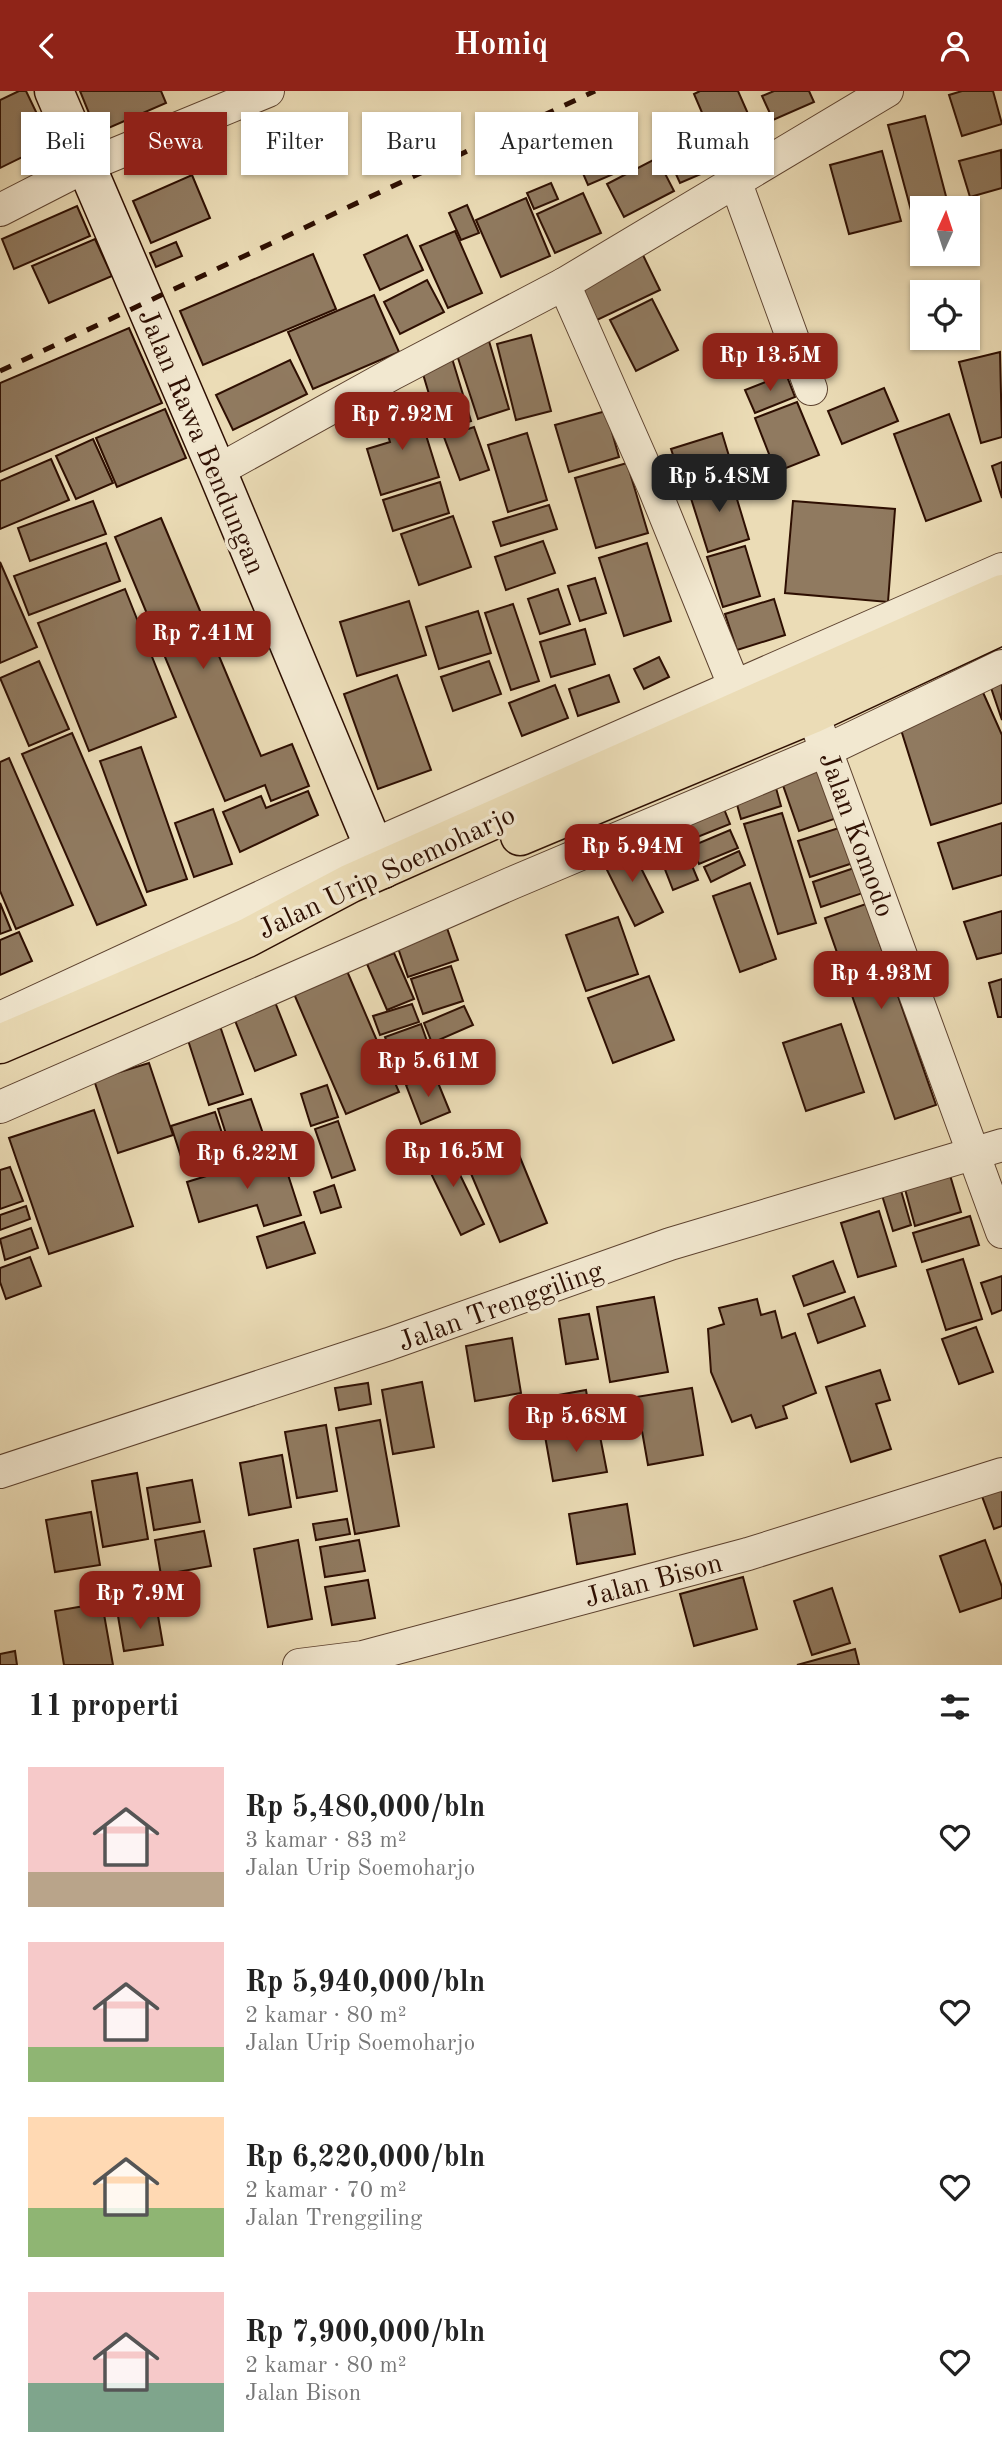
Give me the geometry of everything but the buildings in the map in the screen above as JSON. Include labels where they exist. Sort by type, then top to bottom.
[{"type":"highway","name":"Jalan Urip Soemoharjo","points":[[0,1044],[247,938],[351,883],[378,857],[738,697],[802,684],[1002,593]]},
{"type":"highway","name":"Jalan Urip Soemoharjo","points":[[0,1070],[270,954],[372,897],[812,714],[1002,625]]},
{"type":"street","name":"Jalan Rawa Bendungan","points":[[54,91],[63,112]]},
{"type":"street","points":[[110,156],[268,91]]},
{"type":"street","points":[[217,471],[394,373],[564,284],[887,91]]},
{"type":"street","points":[[0,210],[68,175]]},
{"type":"street","name":"Jalan Rawa Bendungan","points":[[90,175],[378,857]]},
{"type":"street","points":[[736,183],[811,389]]},
{"type":"street","points":[[564,284],[654,488],[738,697],[1002,569]]},
{"type":"street","points":[[0,1107],[512,883],[827,750],[1002,666]]},
{"type":"street","name":"Jalan Komodo","points":[[812,714],[989,1149],[1002,1232]]},
{"type":"street","points":[[0,1018],[378,857]]},
{"type":"street","name":"Jalan Trenggiling","points":[[0,1472],[389,1344],[670,1244],[989,1149]]},
{"type":"street","name":"Jalan Bison","points":[[299,1665],[363,1657],[748,1554],[1002,1474]]},
{"type":"railway","points":[[0,371],[595,91]]}]
